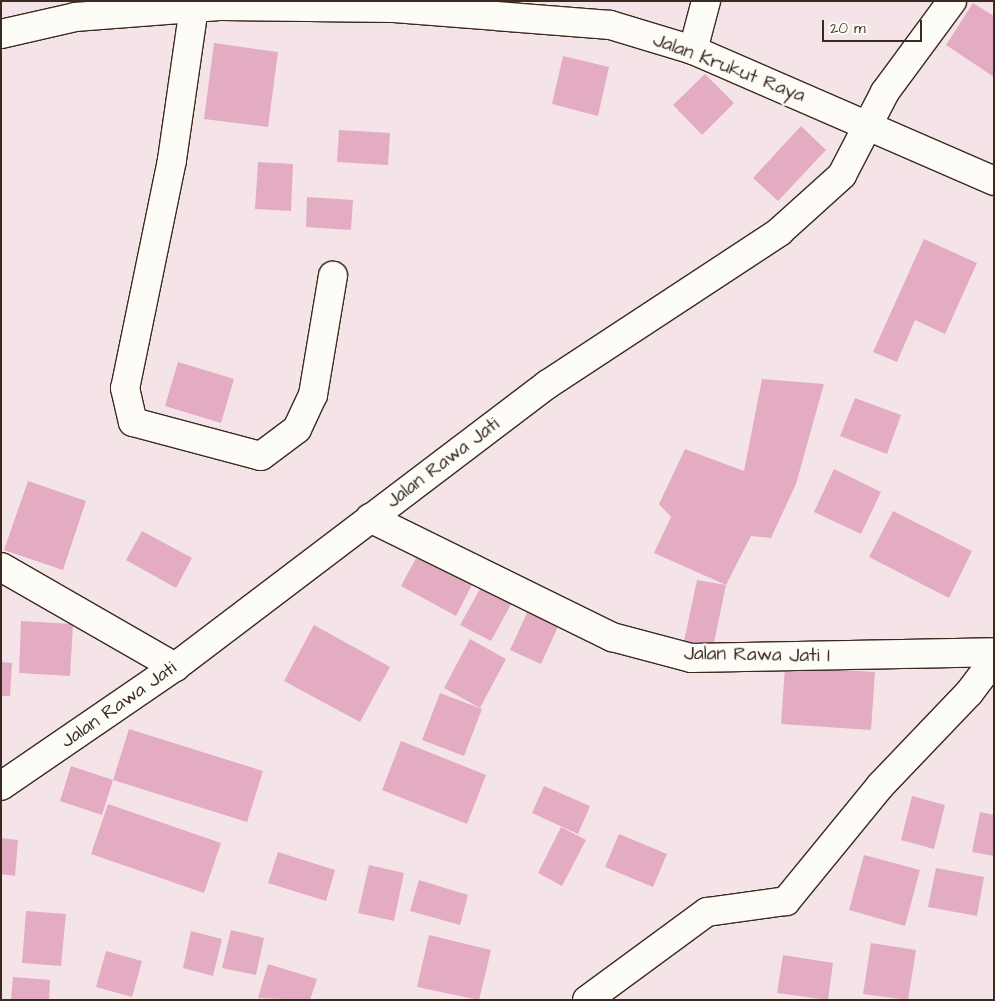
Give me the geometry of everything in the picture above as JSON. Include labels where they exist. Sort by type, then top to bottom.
[{"type":"street","points":[[695,41],[706,1]]},
{"type":"street","name":"Jalan Rawa Jati","points":[[1,786],[175,667],[548,384],[779,232],[842,175],[885,92],[917,44],[952,1]]},
{"type":"street","name":"Jalan Krukut Raya","points":[[1,34],[75,17],[163,5],[194,7],[394,5],[610,25],[695,41],[869,126],[994,181]]},
{"type":"street","points":[[194,7],[172,160],[125,388],[133,422],[261,456],[297,429],[313,394],[333,276]]},
{"type":"street","name":"Jalan Rawa Jati I","points":[[370,518],[612,637],[692,658],[994,652]]},
{"type":"street","points":[[1,567],[175,667]]},
{"type":"street","points":[[587,1000],[707,912],[786,901],[880,786],[981,695],[994,660]]},
{"type":"building","points":[[973,3],[994,16],[994,77],[946,45]]},
{"type":"building","points":[[214,43],[278,52],[268,127],[204,119]]},
{"type":"building","points":[[563,56],[609,67],[598,116],[552,104]]},
{"type":"building","points":[[705,74],[734,103],[702,135],[673,105]]},
{"type":"building","points":[[801,126],[826,150],[778,201],[753,178]]},
{"type":"building","points":[[339,130],[390,133],[388,165],[337,162]]},
{"type":"building","points":[[258,162],[293,164],[291,211],[255,209]]},
{"type":"building","points":[[307,197],[353,200],[351,230],[306,227]]},
{"type":"building","points":[[924,239],[977,263],[945,334],[915,320],[897,362],[873,352]]},
{"type":"building","points":[[178,362],[234,379],[221,423],[165,406]]},
{"type":"building","points":[[762,379],[824,384],[796,484],[771,538],[751,536],[726,585],[654,553],[671,517],[659,504],[685,449],[744,471]]},
{"type":"building","points":[[855,398],[901,415],[887,454],[840,436]]},
{"type":"building","points":[[834,469],[881,492],[861,534],[814,512]]},
{"type":"building","points":[[28,481],[86,501],[63,570],[4,550]]},
{"type":"building","points":[[893,511],[972,551],[949,598],[869,557]]},
{"type":"building","points":[[142,531],[192,558],[176,588],[126,560]]},
{"type":"building","points":[[422,547],[476,577],[456,616],[401,586]]},
{"type":"building","points":[[485,580],[515,597],[491,641],[460,625]]},
{"type":"building","points":[[697,580],[726,585],[712,652],[683,646]]},
{"type":"building","points":[[531,604],[562,618],[541,664],[510,650]]},
{"type":"building","points":[[21,621],[73,624],[70,676],[19,673]]},
{"type":"building","points":[[314,625],[390,667],[360,722],[284,681]]},
{"type":"building","points":[[470,639],[506,659],[480,708],[444,688]]},
{"type":"building","points":[[1,662],[12,663],[10,696],[1,696]]},
{"type":"building","points":[[785,666],[875,672],[871,730],[781,724]]},
{"type":"building","points":[[440,693],[482,709],[464,756],[422,740]]},
{"type":"building","points":[[129,729],[263,771],[247,822],[113,780]]},
{"type":"building","points":[[401,741],[486,775],[467,824],[382,790]]},
{"type":"building","points":[[71,766],[113,780],[102,815],[60,801]]},
{"type":"building","points":[[544,786],[590,806],[578,834],[532,813]]},
{"type":"building","points":[[912,796],[945,805],[934,849],[901,840]]},
{"type":"building","points":[[108,804],[221,843],[204,893],[91,854]]},
{"type":"building","points":[[980,812],[994,815],[994,856],[972,852]]},
{"type":"building","points":[[561,827],[586,840],[562,886],[538,873]]},
{"type":"building","points":[[619,834],[667,854],[653,887],[605,867]]},
{"type":"building","points":[[1,838],[18,840],[15,876],[1,874]]},
{"type":"building","points":[[278,852],[335,870],[326,901],[268,883]]},
{"type":"building","points":[[864,855],[920,870],[905,926],[849,910]]},
{"type":"building","points":[[369,865],[404,873],[394,921],[358,913]]},
{"type":"building","points":[[936,868],[984,877],[977,916],[928,907]]},
{"type":"building","points":[[419,880],[468,895],[460,925],[410,911]]},
{"type":"building","points":[[26,911],[66,914],[61,966],[22,963]]},
{"type":"building","points":[[231,930],[264,938],[256,975],[222,968]]},
{"type":"building","points":[[191,931],[222,939],[213,976],[183,968]]},
{"type":"building","points":[[429,935],[491,950],[479,1000],[417,987]]},
{"type":"building","points":[[871,943],[916,950],[908,1000],[863,994]]},
{"type":"building","points":[[106,951],[142,961],[132,997],[96,987]]},
{"type":"building","points":[[783,955],[833,963],[828,1000],[777,993]]},
{"type":"building","points":[[268,964],[317,979],[310,1000],[258,998]]},
{"type":"building","points":[[13,977],[50,980],[49,1000],[11,1000]]}]
